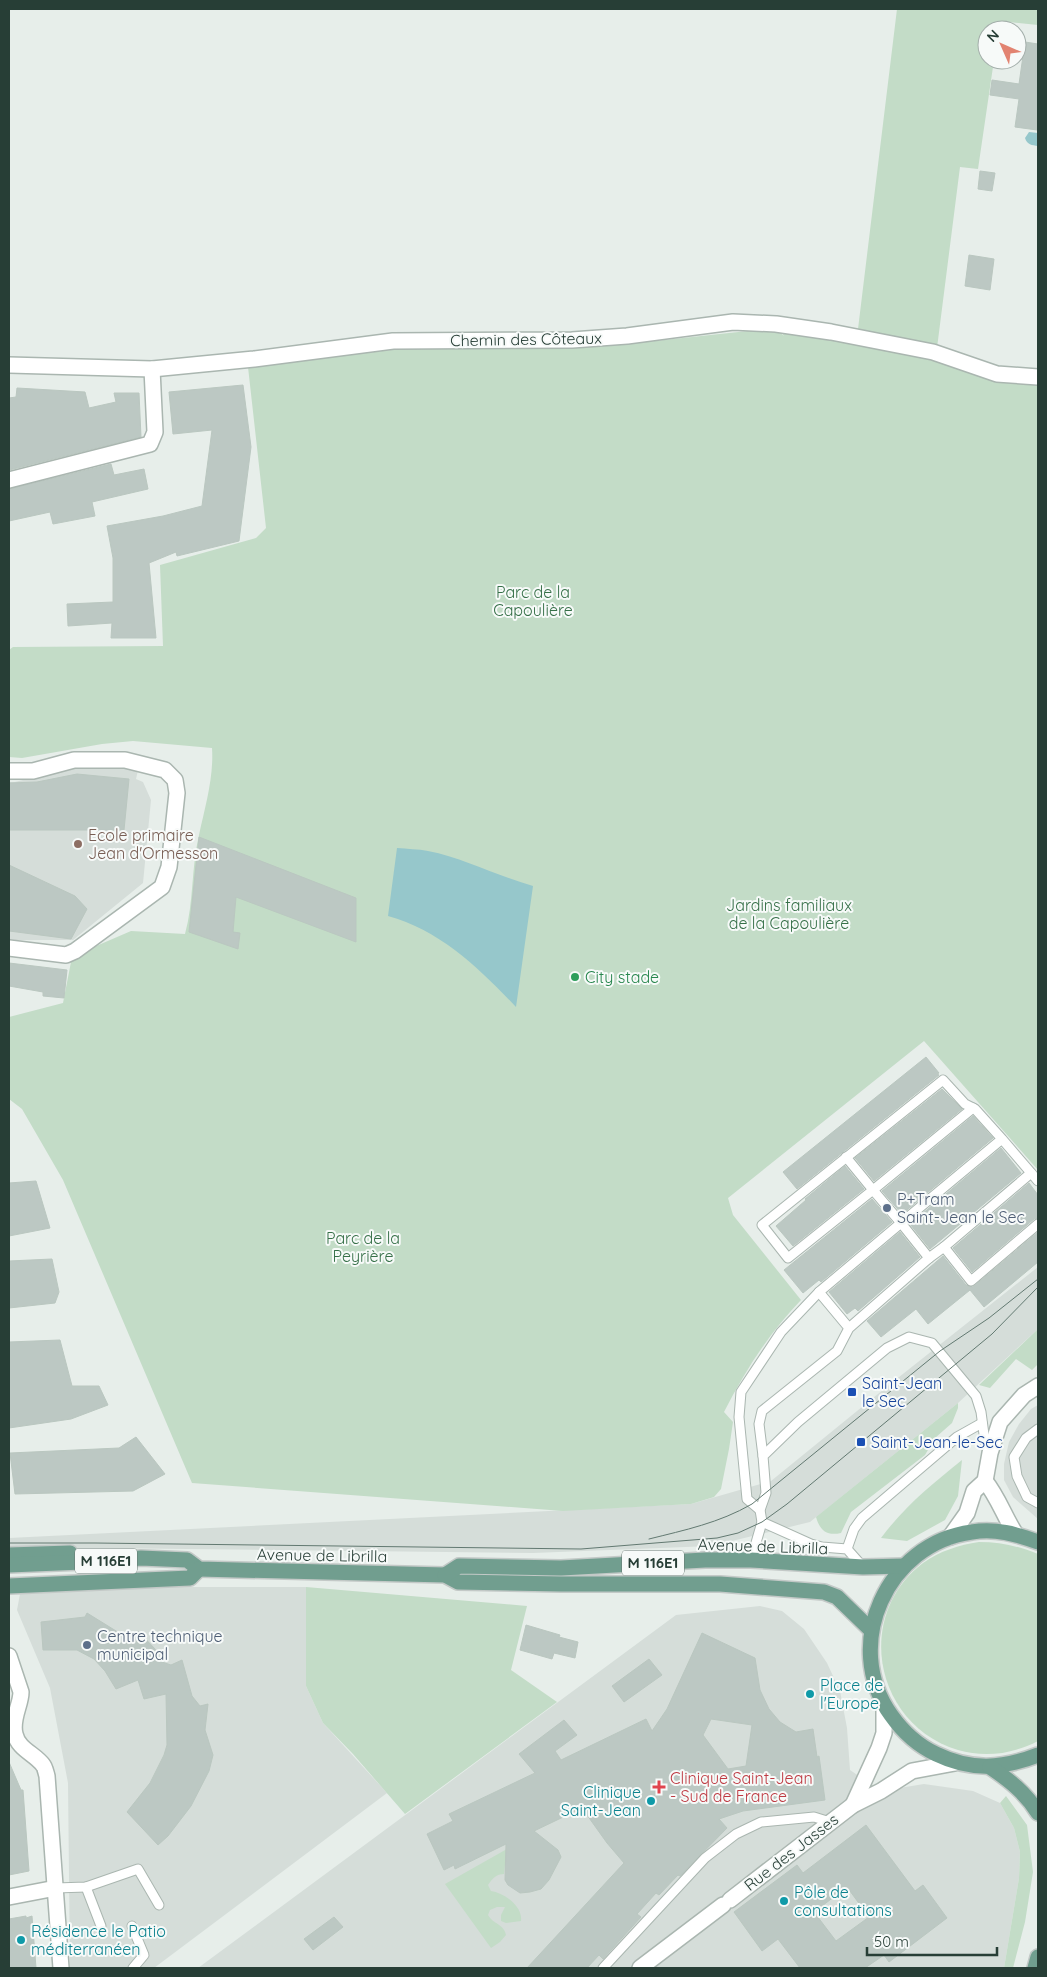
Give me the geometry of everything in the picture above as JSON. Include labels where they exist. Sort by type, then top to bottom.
[{"type":"main road","points":[[1038,1542],[1015,1534],[986,1531],[950,1536],[925,1549],[904,1566],[888,1585],[878,1606],[871,1630],[870,1649],[871,1668],[876,1687],[884,1705],[902,1730],[925,1749],[955,1763],[990,1767],[1018,1763],[1038,1755]]},
{"type":"main road","name":"M 116E1","points":[[9,1555],[82,1553],[107,1561]]},
{"type":"main road","name":"Avenue de Librilla","points":[[9,1574],[111,1568],[141,1558]]},
{"type":"main road","name":"Avenue de Librilla","points":[[9,1565],[141,1558],[187,1560],[199,1570],[445,1575],[458,1582],[747,1586],[824,1592],[838,1597],[871,1630]]},
{"type":"main road","name":"Avenue de Librilla","points":[[445,1575],[459,1566],[561,1568],[706,1560],[751,1560],[863,1567],[904,1566]]},
{"type":"main road","points":[[747,1586],[751,1560]]},
{"type":"main road","name":"Avenue de Librilla","points":[[9,1586],[190,1578],[199,1570]]},
{"type":"main road","points":[[990,1767],[1018,1788],[1031,1802],[1038,1814]]},
{"type":"main road","points":[[1035,1968],[1038,1957]]},
{"type":"street","name":"Chemin des Côteaux","points":[[9,365],[152,369],[254,360],[392,341],[572,340],[627,336],[732,322],[776,324],[831,332],[933,352],[997,374],[1038,377]]},
{"type":"street","points":[[9,480],[150,444],[155,432],[152,369]]},
{"type":"street","points":[[9,772],[33,771],[74,760],[124,760],[165,770],[175,780],[177,792],[169,867],[162,887],[75,951],[66,954],[9,948]]},
{"type":"street","points":[[950,1536],[967,1513],[974,1491],[985,1481],[990,1453],[1000,1422],[1024,1395],[1038,1386]]},
{"type":"street","points":[[985,1481],[993,1491],[1005,1519],[1015,1534]]},
{"type":"street","points":[[9,1656],[21,1692],[14,1733],[19,1743],[44,1765],[47,1776],[61,1968]]},
{"type":"street","name":"Rue des Jasses","points":[[853,1805],[880,1748],[884,1732],[884,1705]]},
{"type":"street","name":"Rue des Jasses","points":[[640,1968],[853,1805],[881,1791],[912,1771],[955,1763]]},
{"type":"street","points":[[9,1897],[56,1888]]},
{"type":"lane","points":[[973,1108],[788,1258],[762,1226],[943,1080],[964,1104],[973,1108],[1038,1181]]},
{"type":"lane","points":[[760,1510],[747,1499],[739,1416],[741,1392],[781,1332],[819,1292],[1002,1139]]},
{"type":"lane","points":[[846,1157],[929,1258]]},
{"type":"lane","points":[[751,1560],[762,1522],[760,1510],[766,1493],[759,1424],[762,1411],[837,1351],[849,1328],[1031,1173]]},
{"type":"lane","points":[[944,1247],[971,1281],[1038,1224]]},
{"type":"lane","points":[[819,1292],[849,1328]]},
{"type":"lane","points":[[763,1456],[798,1422],[887,1348],[909,1337],[932,1343],[954,1366],[976,1396],[981,1412],[985,1442],[990,1453]]},
{"type":"lane","points":[[847,1549],[854,1529],[862,1518],[957,1437],[982,1423]]},
{"type":"lane","points":[[1038,1429],[1026,1438],[1014,1457],[1017,1476],[1027,1497],[1038,1503]]},
{"type":"lane","points":[[762,1522],[811,1544],[847,1549],[863,1567]]},
{"type":"lane","points":[[603,1968],[706,1858],[736,1834],[761,1822],[814,1817],[830,1822]]},
{"type":"lane","points":[[56,1888],[86,1887],[138,1869],[159,1905]]},
{"type":"lane","points":[[86,1887],[101,1926]]},
{"type":"lane","points":[[132,1926],[144,1954],[133,1968]]},
{"type":"shaded area","name":"Ecole primaire Jean d'Ormesson","points":[[108,765],[138,770],[136,779],[143,782],[151,800],[143,883],[73,940],[9,939],[9,782],[67,769]]},
{"type":"shaded area","points":[[1038,1267],[1038,1329],[958,1403],[810,1522],[711,1546],[533,1553],[95,1548],[9,1556],[9,1538],[691,1504],[771,1481]]},
{"type":"shaded area","points":[[1038,1405],[1038,1519],[1013,1497],[1004,1480],[1004,1464],[1009,1442],[1019,1424],[1031,1409]]},
{"type":"shaded area","points":[[173,1587],[306,1587],[306,1686],[323,1723],[387,1793],[154,1968],[70,1968],[68,1783],[50,1688],[17,1610],[20,1594]]},
{"type":"shaded area","name":"Clinique Saint-Jean - Sud de France","points":[[760,1606],[782,1611],[804,1629],[827,1663],[840,1691],[847,1728],[850,1770],[881,1791],[924,1784],[973,1791],[1000,1803],[1014,1828],[1020,1852],[1019,1878],[1004,1968],[198,1968],[676,1615]]},
{"type":"green space","points":[[897,9],[1038,9],[1038,25],[1027,24],[1027,20],[977,20],[977,70],[993,70],[978,169],[960,167],[937,348],[925,343],[858,329]]},
{"type":"green space","points":[[776,324],[919,355],[995,382],[1038,384],[1038,1170],[924,1041],[728,1198],[733,1215],[801,1300],[758,1353],[724,1412],[733,1422],[721,1489],[714,1497],[691,1504],[563,1511],[192,1483],[63,1180],[22,1109],[9,1099],[9,1017],[63,1003],[71,962],[80,953],[131,931],[185,934],[190,910],[196,847],[210,781],[212,748],[133,741],[102,744],[22,758],[9,757],[9,650],[13,647],[163,646],[160,565],[256,538],[266,528],[248,367],[399,349],[608,346],[775,328],[784,336]]},
{"type":"green space","points":[[1038,1329],[1038,1364],[1032,1370],[1016,1359],[990,1388],[979,1385]]},
{"type":"green space","points":[[958,1403],[952,1423],[935,1438],[925,1455],[851,1512],[841,1533],[832,1534],[822,1529],[816,1517]]},
{"type":"green space","points":[[962,1460],[958,1496],[945,1520],[907,1541],[881,1538],[909,1506]]},
{"type":"green space","name":"Place de l'Europe","points":[[979,1542],[1009,1545],[1038,1554],[1038,1741],[1009,1752],[989,1754],[958,1750],[930,1737],[908,1718],[892,1694],[883,1667],[881,1639],[887,1611],[901,1585],[923,1563],[950,1549]]},
{"type":"green space","points":[[306,1587],[527,1606],[511,1670],[557,1702],[405,1814],[353,1754],[323,1723],[306,1686]]},
{"type":"green space","points":[[1006,1796],[1027,1825],[1033,1872],[1025,1922],[1013,1968],[1004,1968],[1019,1878],[1020,1852],[1014,1828],[1000,1803]]},
{"type":"green space","points":[[523,1840],[505,1865],[504,1874],[495,1877],[488,1885],[491,1891],[507,1897],[516,1905],[521,1915],[521,1921],[506,1923],[501,1921],[501,1915],[505,1907],[497,1907],[490,1910],[488,1915],[501,1926],[506,1935],[491,1948],[445,1884]]},
{"type":"water","points":[[1029,132],[1038,133],[1038,146],[1027,142],[1025,138]]},
{"type":"water","points":[[397,848],[424,850],[441,854],[533,886],[516,1007],[473,965],[442,941],[407,922],[388,916]]},
{"type":"building","points":[[1027,42],[1038,44],[1037,130],[1015,127],[1019,99],[990,95],[992,80],[1019,84],[1021,70],[1027,70]]},
{"type":"building","points":[[980,171],[995,173],[992,191],[978,189]]},
{"type":"building","points":[[969,255],[994,259],[990,290],[965,286]]},
{"type":"building","points":[[243,385],[251,447],[239,541],[177,556],[176,552],[149,563],[156,638],[111,638],[112,623],[68,626],[67,604],[113,602],[113,558],[107,526],[163,516],[202,506],[212,430],[173,434],[169,392]]},
{"type":"building","points":[[17,388],[85,392],[89,408],[116,402],[114,393],[139,393],[141,437],[9,470],[9,398],[16,397]]},
{"type":"building","points":[[111,464],[114,475],[144,469],[148,489],[92,502],[95,516],[53,524],[50,512],[9,521],[9,489]]},
{"type":"building","points":[[77,774],[129,779],[124,830],[9,830],[9,783],[37,782]]},
{"type":"building","points":[[199,837],[356,898],[356,942],[236,897],[233,932],[240,933],[238,949],[189,932]]},
{"type":"building","points":[[9,865],[75,896],[87,909],[71,939],[9,931]]},
{"type":"building","points":[[9,963],[67,970],[64,998],[43,996],[43,992],[9,986]]},
{"type":"building","points":[[926,1057],[939,1075],[797,1189],[783,1172]]},
{"type":"building","points":[[942,1089],[962,1109],[874,1181],[855,1158]]},
{"type":"building","points":[[973,1116],[993,1138],[902,1214],[882,1191]]},
{"type":"building","points":[[1001,1148],[1021,1173],[930,1249],[910,1224]]},
{"type":"building","points":[[845,1166],[864,1189],[793,1246],[776,1226]]},
{"type":"building","points":[[36,1181],[50,1228],[9,1236],[9,1183]]},
{"type":"building","points":[[1029,1183],[1038,1195],[1038,1218],[1034,1219],[972,1272],[953,1248]]},
{"type":"building","points":[[872,1199],[892,1222],[821,1282],[819,1280],[803,1293],[784,1270]]},
{"type":"building","points":[[900,1232],[920,1257],[858,1311],[855,1308],[847,1314],[829,1292]]},
{"type":"building","points":[[1038,1232],[1038,1262],[984,1307],[970,1290],[928,1324],[916,1309],[881,1337],[867,1321],[943,1256],[966,1285],[973,1287]]},
{"type":"building","points":[[52,1259],[59,1292],[55,1303],[9,1308],[9,1261]]},
{"type":"building","points":[[60,1340],[72,1386],[99,1386],[108,1405],[71,1419],[9,1428],[9,1342]]},
{"type":"building","points":[[136,1437],[165,1474],[133,1491],[15,1494],[10,1453],[119,1448]]},
{"type":"building","points":[[87,1613],[129,1639],[138,1631],[155,1649],[159,1661],[171,1665],[182,1660],[192,1696],[200,1706],[208,1704],[205,1730],[213,1755],[209,1771],[191,1806],[168,1836],[158,1845],[127,1812],[150,1783],[164,1755],[167,1745],[166,1694],[144,1699],[138,1680],[116,1689],[105,1671],[94,1659],[77,1650],[43,1650],[41,1622],[85,1617]]},
{"type":"building","points":[[526,1625],[578,1642],[575,1658],[554,1653],[552,1659],[520,1650]]},
{"type":"building","name":"Clinique Saint-Jean","points":[[702,1633],[755,1658],[760,1690],[769,1709],[780,1722],[796,1732],[813,1729],[825,1800],[743,1811],[719,1819],[727,1828],[680,1876],[678,1875],[659,1895],[656,1893],[637,1914],[641,1917],[603,1959],[599,1955],[587,1968],[527,1968],[624,1863],[582,1808],[534,1831],[558,1850],[561,1857],[549,1880],[541,1889],[530,1892],[520,1893],[508,1885],[505,1880],[506,1844],[455,1869],[454,1865],[444,1870],[427,1834],[453,1821],[449,1814],[535,1773],[519,1754],[564,1720],[577,1735],[555,1751],[561,1760],[646,1719],[652,1731],[667,1709]],"holes":[[[711,1719],[752,1725],[746,1766],[728,1769],[703,1735]]]},
{"type":"building","points":[[649,1659],[662,1675],[624,1702],[612,1686]]},
{"type":"building","points":[[9,1762],[21,1790],[23,1790],[29,1871],[9,1875]]},
{"type":"building","name":"Pôle de consultations","points":[[866,1825],[915,1891],[923,1885],[947,1918],[889,1962],[884,1955],[865,1968],[800,1968],[778,1939],[762,1951],[734,1912],[797,1865],[803,1873]],"holes":[[[847,1887],[869,1917],[836,1941],[814,1912]]]},
{"type":"building","name":"Résidence le Patio méditerranéen","points":[[26,1916],[26,1918],[32,1916],[36,1968],[9,1968],[9,1919]]},
{"type":"building","points":[[334,1917],[343,1927],[313,1950],[304,1939]]},
{"type":"tram line","points":[[649,1539],[714,1521],[752,1504],[940,1351],[989,1318],[1038,1279]]},
{"type":"tram line","points":[[9,1543],[581,1549],[717,1538],[738,1533],[762,1522],[787,1504],[992,1334],[1038,1287]]},
{"type":"place","name":"Ecole primaire Jean d'Ormesson","points":[[78,844]]},
{"type":"place","name":"City stade","points":[[575,977]]},
{"type":"place","name":"P+Tram Saint-Jean le Sec","points":[[887,1208]]},
{"type":"place","name":"Saint-Jean le Sec","points":[[852,1392]]},
{"type":"place","name":"Saint-Jean-le-Sec","points":[[861,1442]]},
{"type":"place","name":"Centre technique municipal","points":[[87,1645]]},
{"type":"place","name":"Place de l'Europe","points":[[810,1694]]},
{"type":"place","name":"Clinique Saint-Jean - Sud de France","points":[[659,1787]]},
{"type":"place","name":"Clinique Saint-Jean","points":[[651,1801]]},
{"type":"place","name":"Pôle de consultations","points":[[784,1901]]},
{"type":"place","name":"Résidence le Patio méditerranéen","points":[[21,1940]]},
{"type":"park label","name":"Parc de la Capoulière","points":[[533,601]]},
{"type":"park label","name":"Jardins familiaux de la Capoulière","points":[[789,914]]},
{"type":"park label","name":"Parc de la Peyrière","points":[[363,1247]]}]
